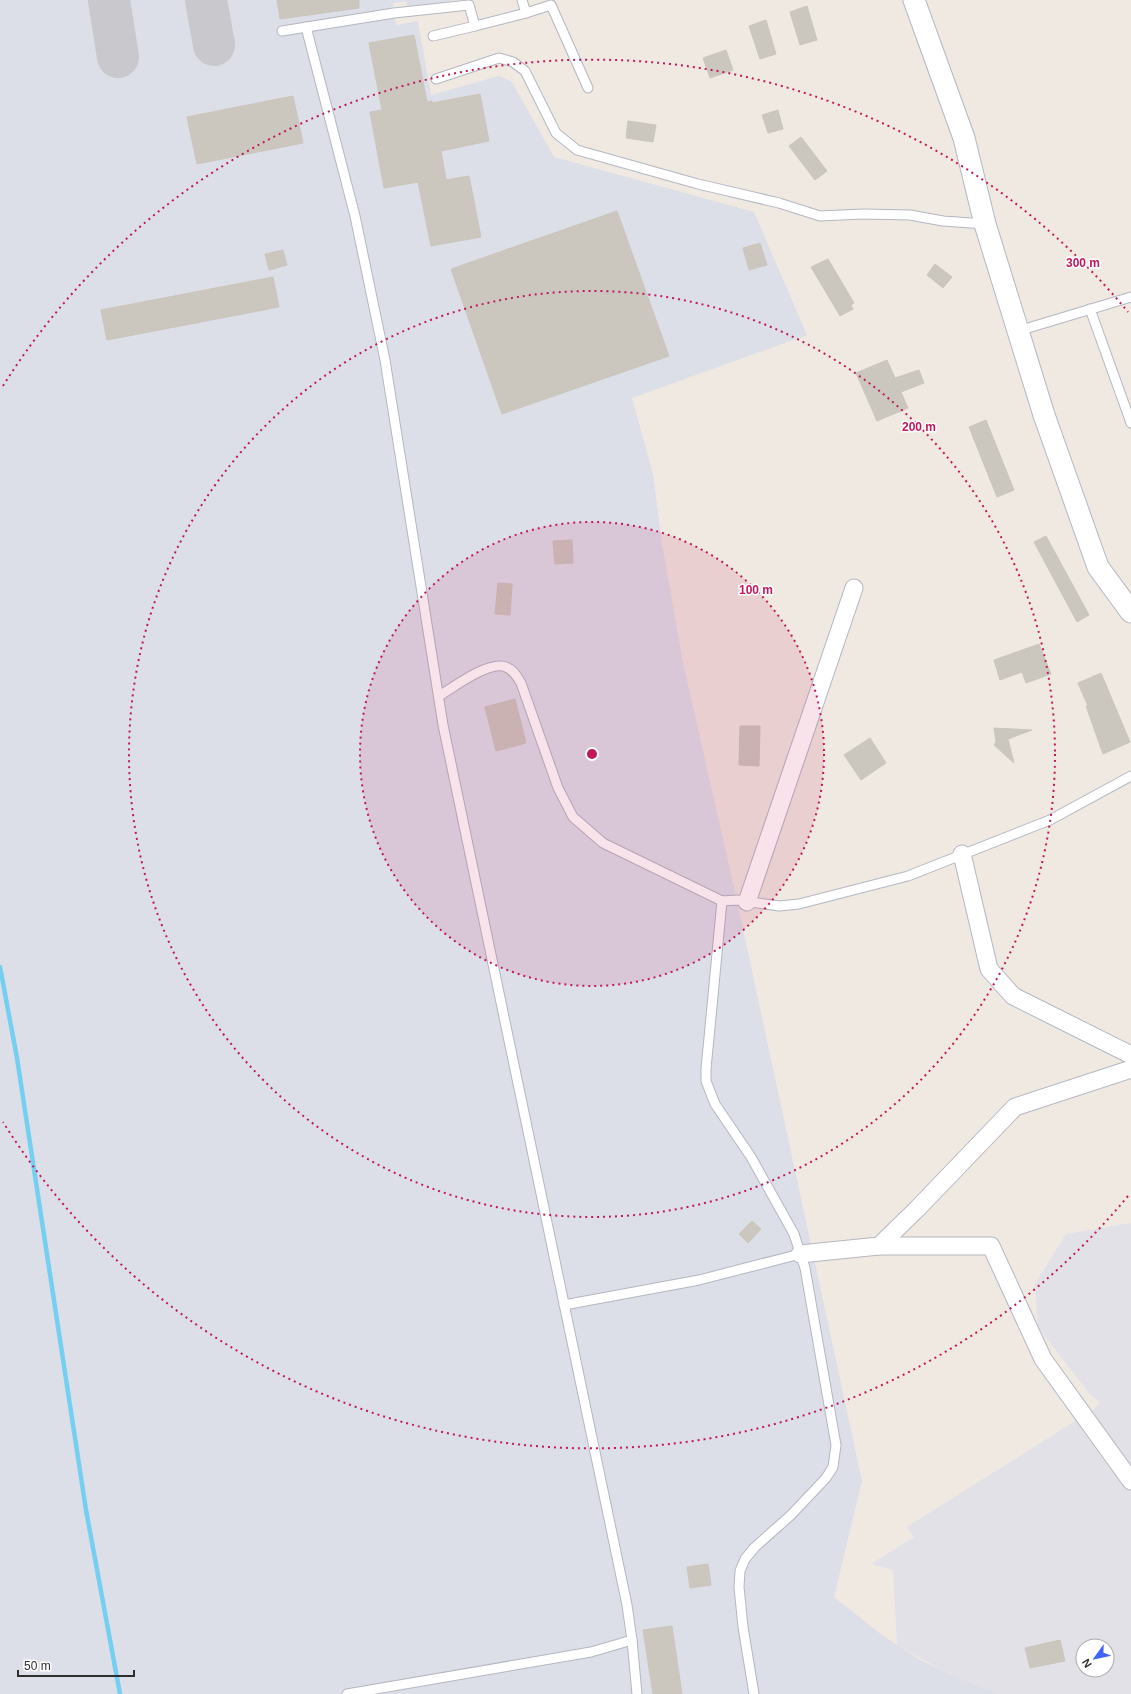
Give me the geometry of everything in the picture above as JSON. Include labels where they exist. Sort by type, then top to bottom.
[{"type":"street","points":[[914,0],[964,138],[985,224],[1044,415],[1098,567],[1131,612]]},
{"type":"street","points":[[748,902],[854,588]]},
{"type":"street","points":[[962,854],[989,969],[1013,996],[1131,1055]]},
{"type":"street","points":[[879,1246],[917,1209],[1015,1107],[1131,1069]]},
{"type":"street","points":[[800,1254],[879,1246],[991,1246],[1043,1359],[1131,1481]]},
{"type":"lane","points":[[522,0],[526,13]]},
{"type":"lane","points":[[282,31],[394,13],[469,5],[475,26]]},
{"type":"lane","points":[[432,36],[526,13],[551,5],[588,88]]},
{"type":"lane","points":[[306,27],[355,216],[386,360],[439,696],[442,725],[627,1605],[637,1694]]},
{"type":"lane","points":[[436,79],[499,58],[513,62],[525,71],[556,133],[577,150],[698,184],[779,203],[820,216],[862,214],[910,215],[943,221],[985,224]]},
{"type":"lane","points":[[1018,331],[1131,297]]},
{"type":"lane","points":[[1090,309],[1131,423]]},
{"type":"lane","points":[[439,696],[485,669],[501,666],[507,667],[515,673],[521,683],[558,788],[573,818],[603,843],[722,902],[736,900],[779,906],[799,904],[908,876],[1050,820],[1131,776]]},
{"type":"lane","points":[[722,902],[706,1081],[716,1104],[751,1158],[794,1234],[805,1268],[836,1445],[833,1467],[826,1478],[791,1514],[755,1547],[745,1559],[740,1571],[743,1626],[754,1694]]},
{"type":"lane","points":[[564,1305],[699,1280],[800,1254]]},
{"type":"lane","points":[[347,1694],[590,1652],[632,1640]]},
{"type":"shaded area","points":[[0,0],[455,0],[408,9],[406,1],[393,3],[396,25],[418,21],[431,95],[499,76],[512,82],[554,157],[754,212],[807,335],[632,398],[653,474],[662,544],[683,663],[733,883],[862,1481],[834,1597],[882,1635],[920,1660],[962,1680],[999,1694],[0,1694]]},
{"type":"shaded area","points":[[1131,1223],[1131,1694],[984,1694],[897,1645],[893,1570],[871,1564],[914,1537],[907,1527],[1094,1409],[1100,1403],[1088,1392],[1038,1327],[1035,1284],[1066,1234]]},
{"type":"building","points":[[277,0],[359,0],[359,8],[280,19]]},
{"type":"building","points":[[807,6],[817,40],[800,45],[790,12]]},
{"type":"building","points":[[766,20],[776,54],[760,59],[749,26]]},
{"type":"building","points":[[414,35],[427,102],[432,101],[432,103],[480,94],[489,141],[441,151],[446,180],[469,176],[481,237],[431,246],[418,182],[384,188],[370,112],[382,110],[369,43]]},
{"type":"building","points":[[726,50],[733,70],[710,78],[703,58]]},
{"type":"building","points":[[293,96],[303,143],[197,164],[187,117]]},
{"type":"building","points":[[778,110],[783,129],[768,133],[762,115]]},
{"type":"building","points":[[628,121],[656,125],[653,142],[626,138]]},
{"type":"building","points":[[801,137],[827,171],[815,180],[789,146]]},
{"type":"building","points":[[617,211],[669,356],[502,414],[451,269]]},
{"type":"building","points":[[760,243],[767,265],[749,270],[743,248]]},
{"type":"building","points":[[283,250],[287,265],[269,270],[265,254]]},
{"type":"building","points":[[828,259],[854,303],[851,305],[853,309],[840,316],[811,267]]},
{"type":"building","points":[[935,264],[952,277],[943,288],[927,275]]},
{"type":"building","points":[[273,277],[279,307],[107,340],[101,310]]},
{"type":"building","points":[[887,360],[895,378],[919,370],[924,383],[901,392],[908,408],[877,421],[856,373]]},
{"type":"building","points":[[986,420],[1014,490],[997,497],[969,427]]},
{"type":"building","points":[[1046,536],[1089,615],[1077,622],[1034,542]]},
{"type":"building","points":[[572,540],[573,563],[555,564],[553,541]]},
{"type":"building","points":[[498,583],[512,584],[510,615],[495,614]]},
{"type":"building","points":[[1039,644],[1051,674],[1026,683],[1022,672],[1000,680],[994,660]]},
{"type":"building","points":[[1101,673],[1130,742],[1103,754],[1086,706],[1088,706],[1078,683]]},
{"type":"building","points":[[515,699],[526,743],[496,751],[485,707]]},
{"type":"building","points":[[740,726],[760,726],[759,766],[739,765]]},
{"type":"building","points":[[994,728],[1032,730],[1008,739],[1014,763],[994,745],[996,742]]},
{"type":"building","points":[[870,738],[886,763],[861,780],[844,755]]},
{"type":"building","points":[[752,1221],[761,1229],[748,1243],[739,1234]]},
{"type":"building","points":[[708,1564],[711,1585],[690,1588],[687,1567]]},
{"type":"building","points":[[672,1626],[682,1694],[653,1694],[643,1630]]},
{"type":"building","points":[[1060,1640],[1065,1661],[1030,1668],[1025,1648]]},
{"type":"waterway","points":[[0,967],[17,1058],[86,1510],[120,1694]]},
{"type":"taxiway","points":[[109,0],[118,57]]},
{"type":"taxiway","points":[[206,0],[214,45]]}]
